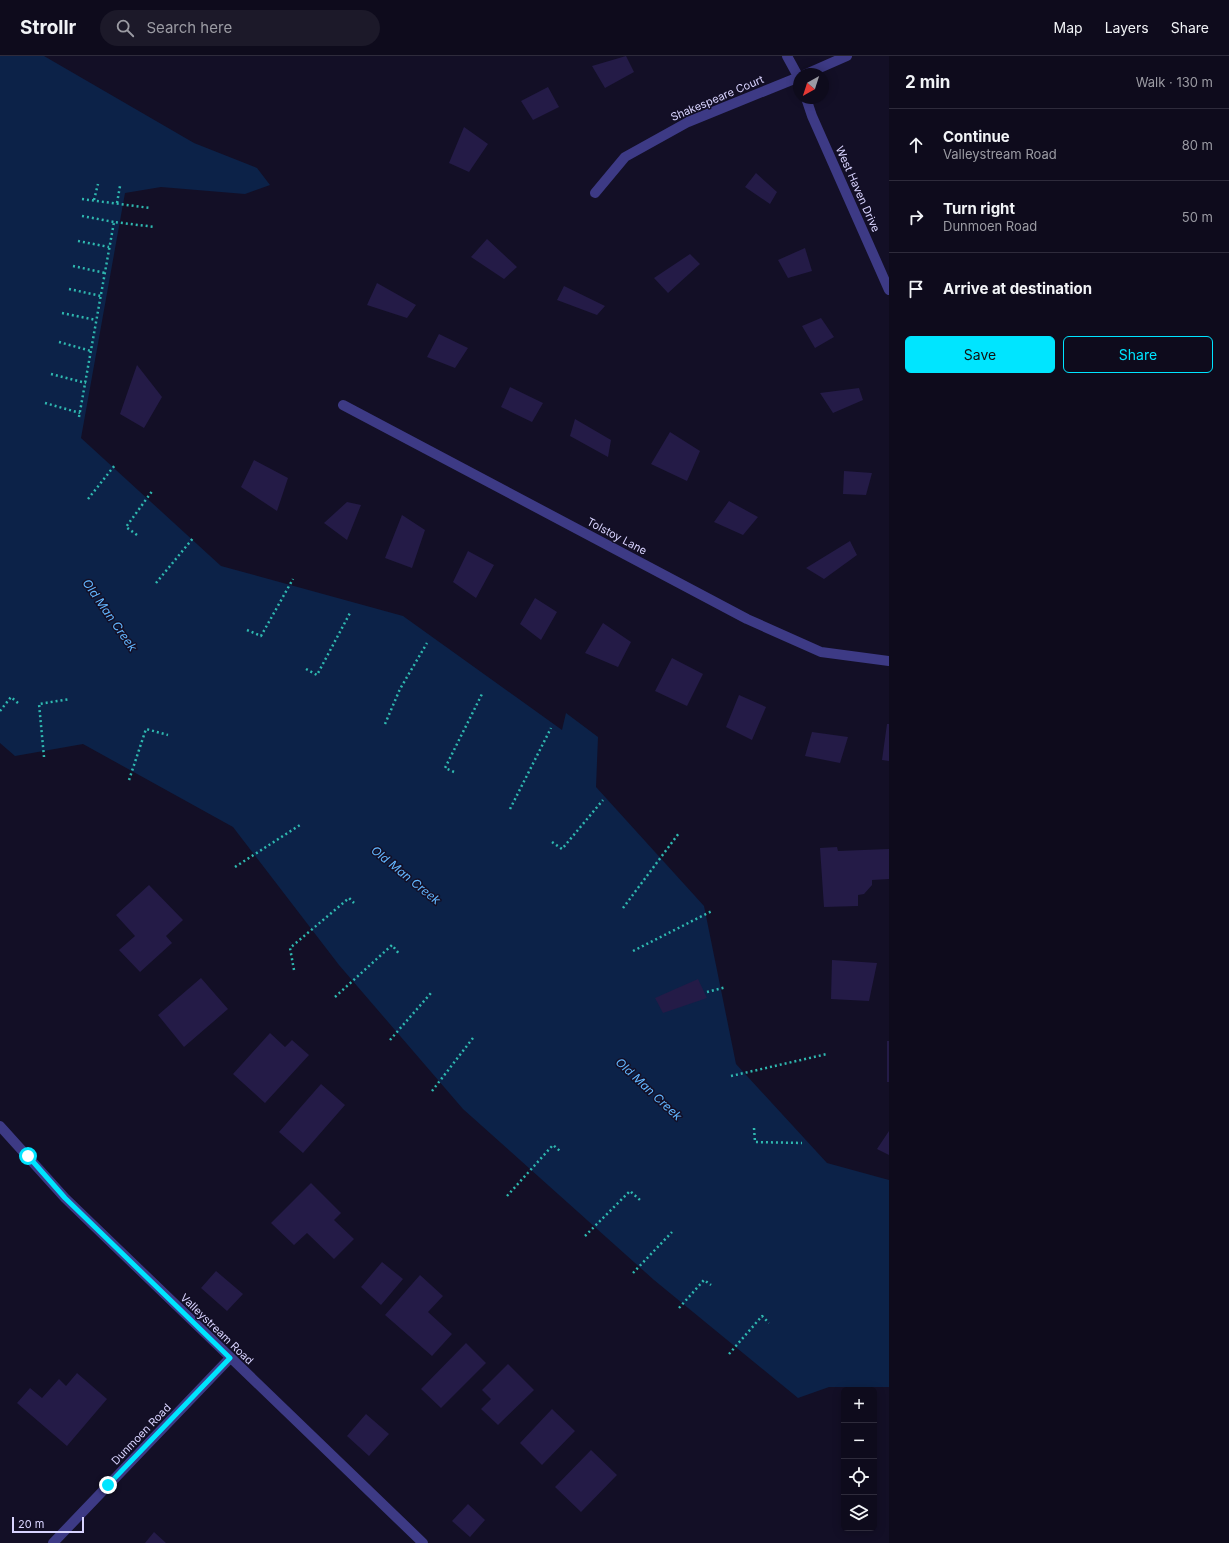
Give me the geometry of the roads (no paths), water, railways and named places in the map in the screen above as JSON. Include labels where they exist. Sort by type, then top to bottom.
[{"type":"street","points":[[787,56],[794,68]]},
{"type":"street","points":[[820,68],[847,56]]},
{"type":"street","name":"Shakespeare Court","points":[[595,193],[625,157],[688,122],[793,80]]},
{"type":"street","name":"West Haven Drive","points":[[808,104],[889,290]]},
{"type":"street","name":"Tolstoy Lane","points":[[342,405],[747,619],[821,652],[889,661]]},
{"type":"street","name":"Valleystream Road","points":[[0,1126],[65,1198],[423,1543]]},
{"type":"street","name":"Dunmoen Road","points":[[53,1543],[230,1358]]},
{"type":"water","name":"Old Man Creek","points":[[0,56],[44,56],[194,143],[257,168],[270,185],[245,194],[161,187],[125,193],[81,438],[221,566],[403,616],[562,730],[566,713],[598,737],[596,787],[704,906],[736,1064],[827,1163],[889,1180],[889,1387],[829,1387],[798,1398],[654,1280],[463,1109],[339,965],[233,827],[83,744],[15,756],[0,743]]}]
